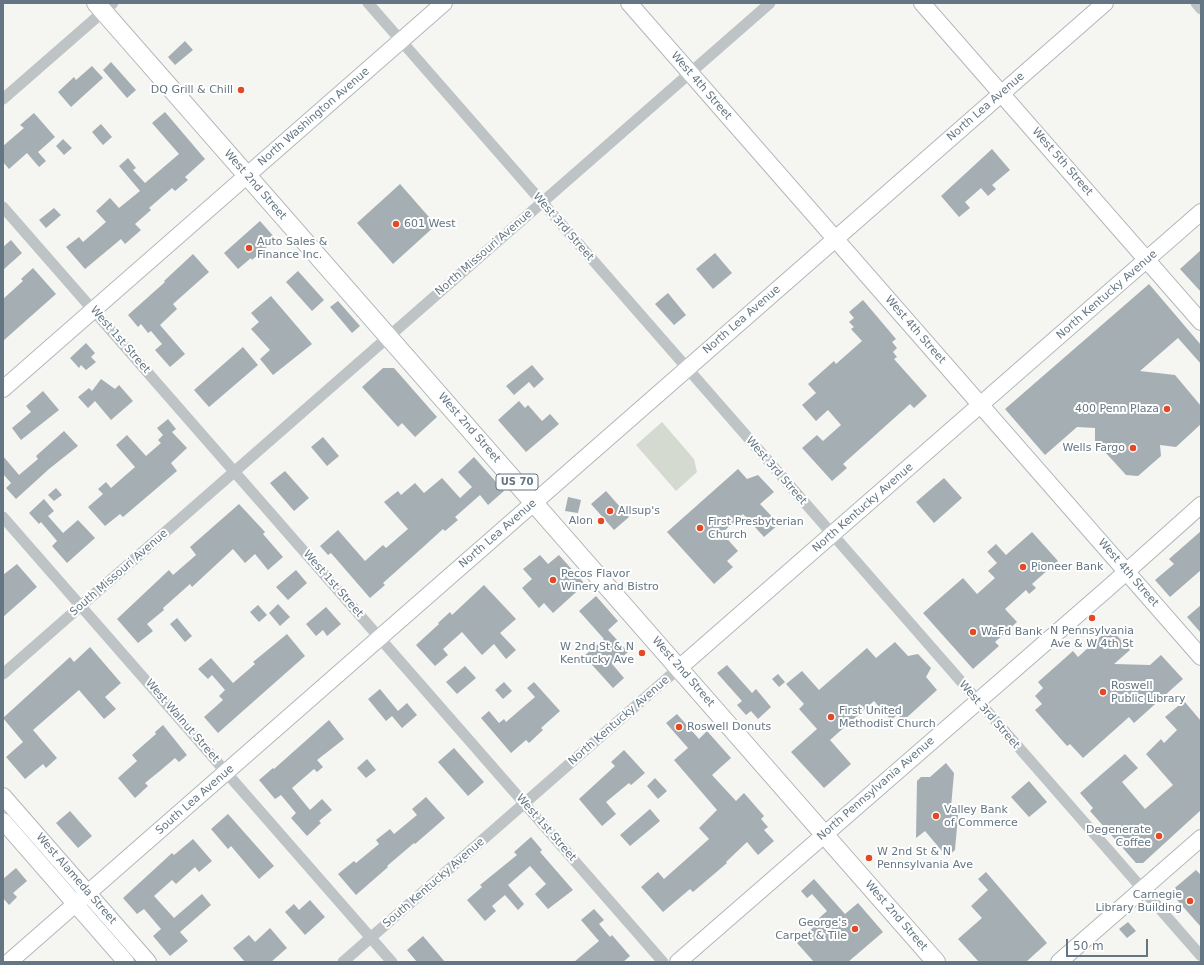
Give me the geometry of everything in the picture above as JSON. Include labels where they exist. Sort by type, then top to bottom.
[{"type":"main road","name":"West 2nd Street","points":[[104,6],[247,176],[936,962]]},
{"type":"street","name":"West 3rd Street","points":[[368,3],[1201,956]]},
{"type":"street","name":"North Washington Avenue","points":[[3,389],[444,3]]},
{"type":"street","name":"West 4th Street","points":[[629,3],[1201,657]]},
{"type":"street","name":"North Missouri Avenue","points":[[235,472],[770,3]]},
{"type":"street","name":"West 5th Street","points":[[922,3],[1201,322]]},
{"type":"street","name":"North Lea Avenue","points":[[380,638],[686,368],[1104,3]]},
{"type":"street","points":[[1196,3],[1201,9]]},
{"type":"street","points":[[3,99],[104,6]]},
{"type":"street","name":"West 1st Street","points":[[3,207],[663,962]]},
{"type":"street","name":"North Kentucky Avenue","points":[[525,804],[1201,212]]},
{"type":"street","name":"South Missouri Avenue","points":[[3,674],[235,472]]},
{"type":"street","name":"North Pennsylvania Avenue","points":[[678,962],[978,702],[1201,505]]},
{"type":"street","name":"West Walnut Street","points":[[3,517],[392,962]]},
{"type":"street","name":"South Lea Avenue","points":[[9,962],[380,638]]},
{"type":"street","name":"West Alameda Street","points":[[3,796],[148,962]]},
{"type":"street","name":"South Kentucky Avenue","points":[[343,962],[525,804]]},
{"type":"street","name":"West Alameda Street","points":[[3,821],[126,962]]},
{"type":"street","points":[[1059,962],[1201,838]]},
{"type":"shaded area","points":[[662,422],[694,459],[697,472],[676,491],[636,445]]},
{"type":"building","points":[[185,41],[193,50],[175,65],[168,57]]},
{"type":"building","points":[[111,62],[136,90],[127,98],[103,70]]},
{"type":"building","points":[[92,66],[103,78],[71,107],[58,92],[74,77],[76,80]]},
{"type":"building","points":[[165,112],[205,159],[185,177],[188,180],[175,191],[172,188],[149,208],[151,210],[135,224],[141,230],[125,244],[121,239],[85,269],[66,247],[79,237],[83,242],[106,222],[96,211],[110,198],[119,208],[140,191],[119,166],[128,158],[136,168],[133,170],[145,183],[179,154],[152,123]]},
{"type":"building","points":[[34,113],[55,137],[38,152],[46,161],[39,167],[27,153],[9,169],[3,162],[3,146],[24,128],[20,125]]},
{"type":"building","points":[[101,124],[112,137],[103,145],[92,132]]},
{"type":"building","points":[[63,139],[72,148],[64,155],[56,146]]},
{"type":"building","points":[[992,149],[1010,170],[992,185],[996,189],[988,196],[981,188],[965,202],[970,208],[959,217],[941,196]]},
{"type":"building","name":"601 West","points":[[400,184],[436,225],[393,264],[357,223]]},
{"type":"building","points":[[54,208],[61,215],[46,228],[39,220]]},
{"type":"building","points":[[260,221],[276,239],[252,260],[251,258],[238,269],[224,253]]},
{"type":"building","points":[[11,240],[22,253],[3,270],[3,247]]},
{"type":"building","points":[[1201,250],[1201,292],[1180,269]]},
{"type":"building","points":[[715,253],[732,273],[713,289],[696,269]]},
{"type":"building","points":[[193,254],[209,272],[173,304],[177,309],[160,325],[185,354],[170,367],[155,350],[162,344],[151,331],[148,333],[141,324],[138,327],[128,315],[165,282],[164,281]]},
{"type":"building","points":[[33,268],[56,294],[3,341],[3,299],[23,281],[21,279]]},
{"type":"building","points":[[298,271],[324,300],[312,311],[286,282]]},
{"type":"building","points":[[1149,284],[1201,345],[1201,364],[1178,338],[1140,371],[1175,375],[1201,406],[1201,424],[1176,447],[1160,445],[1161,456],[1138,476],[1126,475],[1095,441],[1095,428],[1077,427],[1045,455],[1005,409]]},
{"type":"building","points":[[668,293],[686,315],[674,325],[655,304]]},
{"type":"building","points":[[271,296],[312,344],[273,375],[260,359],[270,350],[251,329],[259,322],[251,313]]},
{"type":"building","points":[[863,300],[896,339],[892,342],[897,348],[893,352],[897,357],[894,359],[927,396],[914,408],[910,404],[843,464],[847,468],[832,481],[802,448],[817,435],[823,441],[841,425],[828,410],[816,421],[802,405],[816,393],[808,384],[834,361],[836,364],[862,341],[851,329],[854,327],[849,322],[854,318],[849,312]]},
{"type":"building","points":[[338,301],[360,326],[352,333],[330,307]]},
{"type":"building","points":[[86,343],[95,353],[91,357],[96,362],[86,370],[81,365],[79,368],[70,358]]},
{"type":"building","points":[[243,347],[258,365],[209,407],[194,390]]},
{"type":"building","points":[[532,365],[544,379],[534,388],[529,382],[514,395],[506,386]]},
{"type":"building","points":[[383,368],[394,368],[437,417],[415,437],[402,423],[398,427],[362,387]]},
{"type":"building","points":[[101,379],[115,389],[119,385],[133,401],[111,420],[95,401],[88,408],[78,397],[89,388],[92,391]]},
{"type":"building","points":[[43,391],[59,410],[21,440],[12,428],[31,412],[26,406]]},
{"type":"building","points":[[519,401],[525,408],[528,405],[542,421],[550,414],[559,424],[526,452],[498,420]]},
{"type":"building","points":[[168,419],[176,429],[172,432],[187,448],[171,463],[177,471],[123,517],[120,514],[105,526],[88,507],[103,494],[98,489],[106,482],[111,488],[135,467],[116,445],[127,435],[146,456],[161,443],[158,440],[163,435],[157,428]]},
{"type":"building","points":[[64,431],[78,446],[49,469],[16,499],[6,488],[11,483],[3,474],[3,456],[19,475],[38,459],[36,456]]},
{"type":"building","points":[[323,437],[339,456],[327,466],[311,447]]},
{"type":"building","points":[[474,457],[504,491],[488,505],[480,495],[455,517],[458,520],[445,531],[443,529],[383,583],[385,585],[370,598],[331,553],[328,555],[320,546],[338,530],[365,561],[383,545],[386,548],[408,529],[384,502],[398,491],[401,495],[415,483],[424,493],[442,478],[460,498],[472,487],[458,472]]},
{"type":"building","name":"First Presbyterian Church","points":[[738,469],[747,479],[758,475],[774,492],[760,504],[779,524],[764,537],[743,514],[722,533],[738,551],[727,561],[733,567],[714,584],[667,532]]},
{"type":"building","points":[[285,471],[309,498],[294,511],[270,483]]},
{"type":"building","points":[[944,478],[962,498],[934,523],[916,502]]},
{"type":"building","points":[[56,488],[62,495],[54,501],[48,495]]},
{"type":"building","name":"Allsup's","points":[[606,491],[629,517],[614,530],[591,504]]},
{"type":"building","points":[[568,497],[581,500],[578,513],[565,511]]},
{"type":"building","points":[[44,499],[54,511],[48,516],[63,533],[78,520],[95,538],[67,563],[52,546],[57,541],[41,522],[39,524],[29,513]]},
{"type":"building","points":[[239,504],[265,532],[263,534],[283,557],[268,570],[255,554],[245,563],[233,549],[192,587],[190,584],[163,608],[164,610],[147,624],[153,631],[138,643],[117,619],[169,570],[173,575],[196,555],[190,547]]},
{"type":"building","points":[[1201,531],[1201,570],[1170,597],[1155,580],[1174,564],[1169,559]]},
{"type":"building","name":"WaFd Bank","points":[[1032,532],[1058,561],[1032,584],[1036,588],[1029,594],[1026,590],[1005,609],[1017,622],[995,642],[999,646],[973,669],[923,613],[963,578],[977,594],[995,578],[988,571],[997,563],[987,552],[996,544],[1006,555]]},
{"type":"building","points":[[540,555],[548,564],[559,555],[585,584],[553,613],[544,603],[539,608],[522,588],[532,579],[523,569]]},
{"type":"building","points":[[17,564],[37,587],[3,617],[3,575]]},
{"type":"building","points":[[296,570],[307,583],[288,600],[276,587]]},
{"type":"building","points":[[484,585],[516,619],[500,633],[516,650],[506,659],[494,644],[482,655],[462,632],[443,649],[448,655],[435,666],[416,645],[450,612],[452,615]]},
{"type":"building","points":[[596,596],[618,621],[608,630],[628,652],[613,665],[624,678],[613,688],[584,656],[604,639],[579,611]]},
{"type":"building","points":[[278,604],[290,617],[280,626],[269,613]]},
{"type":"building","points":[[258,605],[267,615],[259,622],[250,612]]},
{"type":"building","points":[[1201,605],[1201,633],[1187,617]]},
{"type":"building","points":[[326,607],[341,624],[327,636],[323,630],[316,636],[306,624]]},
{"type":"building","points":[[177,618],[192,636],[185,642],[170,624]]},
{"type":"building","name":"Roswell Public Library","points":[[1110,628],[1130,650],[1114,664],[1150,665],[1161,655],[1183,679],[1134,723],[1129,717],[1083,758],[1070,744],[1067,746],[1035,710],[1042,704],[1035,696],[1043,688],[1038,682],[1073,651],[1078,657]]},
{"type":"building","points":[[287,634],[305,656],[218,733],[204,717],[223,700],[219,696],[225,690],[212,675],[208,679],[198,669],[211,658],[233,683],[255,664],[253,662]]},
{"type":"building","name":"First United Methodist Church","points":[[895,642],[908,656],[918,654],[931,668],[926,677],[937,690],[903,721],[898,714],[891,720],[874,701],[830,740],[851,764],[824,788],[791,752],[817,729],[799,709],[804,704],[786,684],[802,671],[819,690],[867,648],[876,658]]},
{"type":"building","points":[[90,647],[121,683],[105,697],[116,709],[104,719],[79,690],[33,730],[57,758],[46,768],[43,764],[25,779],[6,757],[23,742],[3,718],[70,657],[74,662]]},
{"type":"building","points":[[727,665],[752,693],[756,689],[771,707],[758,719],[751,711],[746,715],[737,705],[742,701],[717,673]]},
{"type":"building","points":[[465,666],[476,678],[457,694],[446,682]]},
{"type":"building","points":[[778,674],[785,682],[779,687],[772,679]]},
{"type":"building","points":[[504,682],[512,691],[503,699],[495,690]]},
{"type":"building","points":[[534,682],[560,711],[541,728],[543,730],[529,743],[526,740],[511,753],[481,718],[489,711],[499,723],[504,719],[506,722],[535,697],[527,688]]},
{"type":"building","points":[[380,689],[398,711],[407,703],[417,715],[402,728],[392,716],[386,721],[368,699]]},
{"type":"building","points":[[1184,701],[1201,721],[1201,810],[1143,863],[1136,863],[1090,811],[1093,808],[1080,793],[1125,754],[1138,768],[1122,782],[1145,809],[1173,785],[1146,754],[1161,739],[1164,743],[1177,730],[1165,717]]},
{"type":"building","points":[[677,714],[699,739],[707,731],[731,758],[712,775],[736,801],[744,793],[764,816],[761,819],[768,827],[764,830],[774,841],[758,855],[747,842],[726,862],[727,863],[693,892],[690,889],[663,912],[641,887],[658,872],[664,879],[709,839],[699,828],[717,810],[674,760],[688,748],[666,723]]},
{"type":"building","points":[[329,720],[344,739],[317,760],[323,767],[317,772],[314,769],[292,788],[310,810],[322,799],[332,810],[319,821],[321,823],[307,836],[291,818],[296,813],[281,795],[275,799],[259,780],[273,768],[274,769]]},
{"type":"building","points":[[163,725],[187,755],[179,762],[175,758],[145,783],[148,786],[135,798],[118,778],[137,761],[132,755],[156,734],[155,732]]},
{"type":"building","points":[[454,748],[484,782],[468,796],[438,762]]},
{"type":"building","points":[[624,750],[645,773],[631,785],[629,783],[606,802],[616,814],[602,826],[579,799],[615,766],[611,762]]},
{"type":"building","points":[[367,759],[376,770],[366,778],[357,768]]},
{"type":"building","points":[[946,763],[954,773],[951,807],[958,815],[955,850],[947,857],[925,831],[916,838],[917,781],[921,777],[930,777]]},
{"type":"building","points":[[655,778],[667,791],[658,799],[647,786]]},
{"type":"building","points":[[1029,781],[1047,802],[1029,817],[1011,797]]},
{"type":"building","points":[[426,797],[445,818],[387,866],[388,867],[356,895],[338,874],[354,861],[356,863],[379,844],[376,840],[390,829],[394,834],[417,815],[412,809]]},
{"type":"building","points":[[650,809],[660,821],[630,846],[620,835]]},
{"type":"building","points":[[70,811],[92,836],[78,848],[56,823]]},
{"type":"building","points":[[228,814],[274,866],[259,879],[231,846],[228,849],[211,829]]},
{"type":"building","points":[[531,837],[542,850],[540,852],[573,890],[548,909],[535,894],[546,884],[530,866],[508,885],[524,904],[518,910],[505,895],[492,906],[496,911],[485,921],[467,900],[482,887],[480,885],[517,855],[514,852]]},
{"type":"building","points":[[193,839],[212,861],[199,872],[195,867],[176,884],[172,880],[154,896],[174,918],[202,894],[211,905],[180,932],[188,941],[170,956],[153,936],[161,929],[144,909],[137,914],[123,898],[172,853],[174,855]]},
{"type":"building","points":[[16,868],[27,881],[13,893],[17,897],[9,905],[3,898],[3,879]]},
{"type":"building","name":"Carnegie Library Building","points":[[1196,870],[1201,875],[1201,927],[1170,892]]},
{"type":"building","points":[[986,872],[1047,943],[1026,962],[979,962],[958,939],[982,918],[971,906],[988,890],[978,879]]},
{"type":"building","points":[[814,879],[845,914],[858,903],[883,932],[848,962],[814,962],[797,943],[819,922],[817,920],[827,911],[812,894],[807,898],[801,891]]},
{"type":"building","points":[[310,900],[325,917],[305,935],[285,912],[294,904],[299,910]]},
{"type":"building","points":[[594,909],[604,920],[599,924],[610,937],[612,935],[630,956],[623,962],[574,962],[599,941],[581,920]]},
{"type":"building","points":[[1128,922],[1136,931],[1127,938],[1119,929]]},
{"type":"building","points":[[270,928],[287,948],[271,962],[245,962],[233,948],[249,935],[255,942]]},
{"type":"building","points":[[423,936],[445,962],[417,962],[407,950]]},
{"type":"place","name":"DQ Grill & Chill","points":[[241,90]]},
{"type":"place","name":"601 West","points":[[396,224]]},
{"type":"place","name":"Auto Sales & Finance Inc.","points":[[249,248]]},
{"type":"place","name":"400 Penn Plaza","points":[[1167,409]]},
{"type":"place","name":"Wells Fargo","points":[[1133,448]]},
{"type":"place","name":"Allsup's","points":[[610,511]]},
{"type":"place","name":"Alon","points":[[601,521]]},
{"type":"place","name":"First Presbyterian Church","points":[[700,528]]},
{"type":"place","name":"Pioneer Bank","points":[[1023,567]]},
{"type":"place","name":"Pecos Flavor Winery and Bistro","points":[[553,580]]},
{"type":"place","name":"N Pennsylvania Ave & W 4th St","points":[[1092,618]]},
{"type":"place","name":"WaFd Bank","points":[[973,632]]},
{"type":"place","name":"W 2nd St & N Kentucky Ave","points":[[642,653]]},
{"type":"place","name":"Roswell Public Library","points":[[1103,692]]},
{"type":"place","name":"First United Methodist Church","points":[[831,717]]},
{"type":"place","name":"Roswell Donuts","points":[[679,727]]},
{"type":"place","name":"Valley Bank of Commerce","points":[[936,816]]},
{"type":"place","name":"Degenerate Coffee","points":[[1159,836]]},
{"type":"place","name":"W 2nd St & N Pennsylvania Ave","points":[[869,858]]},
{"type":"place","name":"Carnegie Library Building","points":[[1190,901]]},
{"type":"place","name":"George's Carpet & Tile","points":[[855,929]]}]
